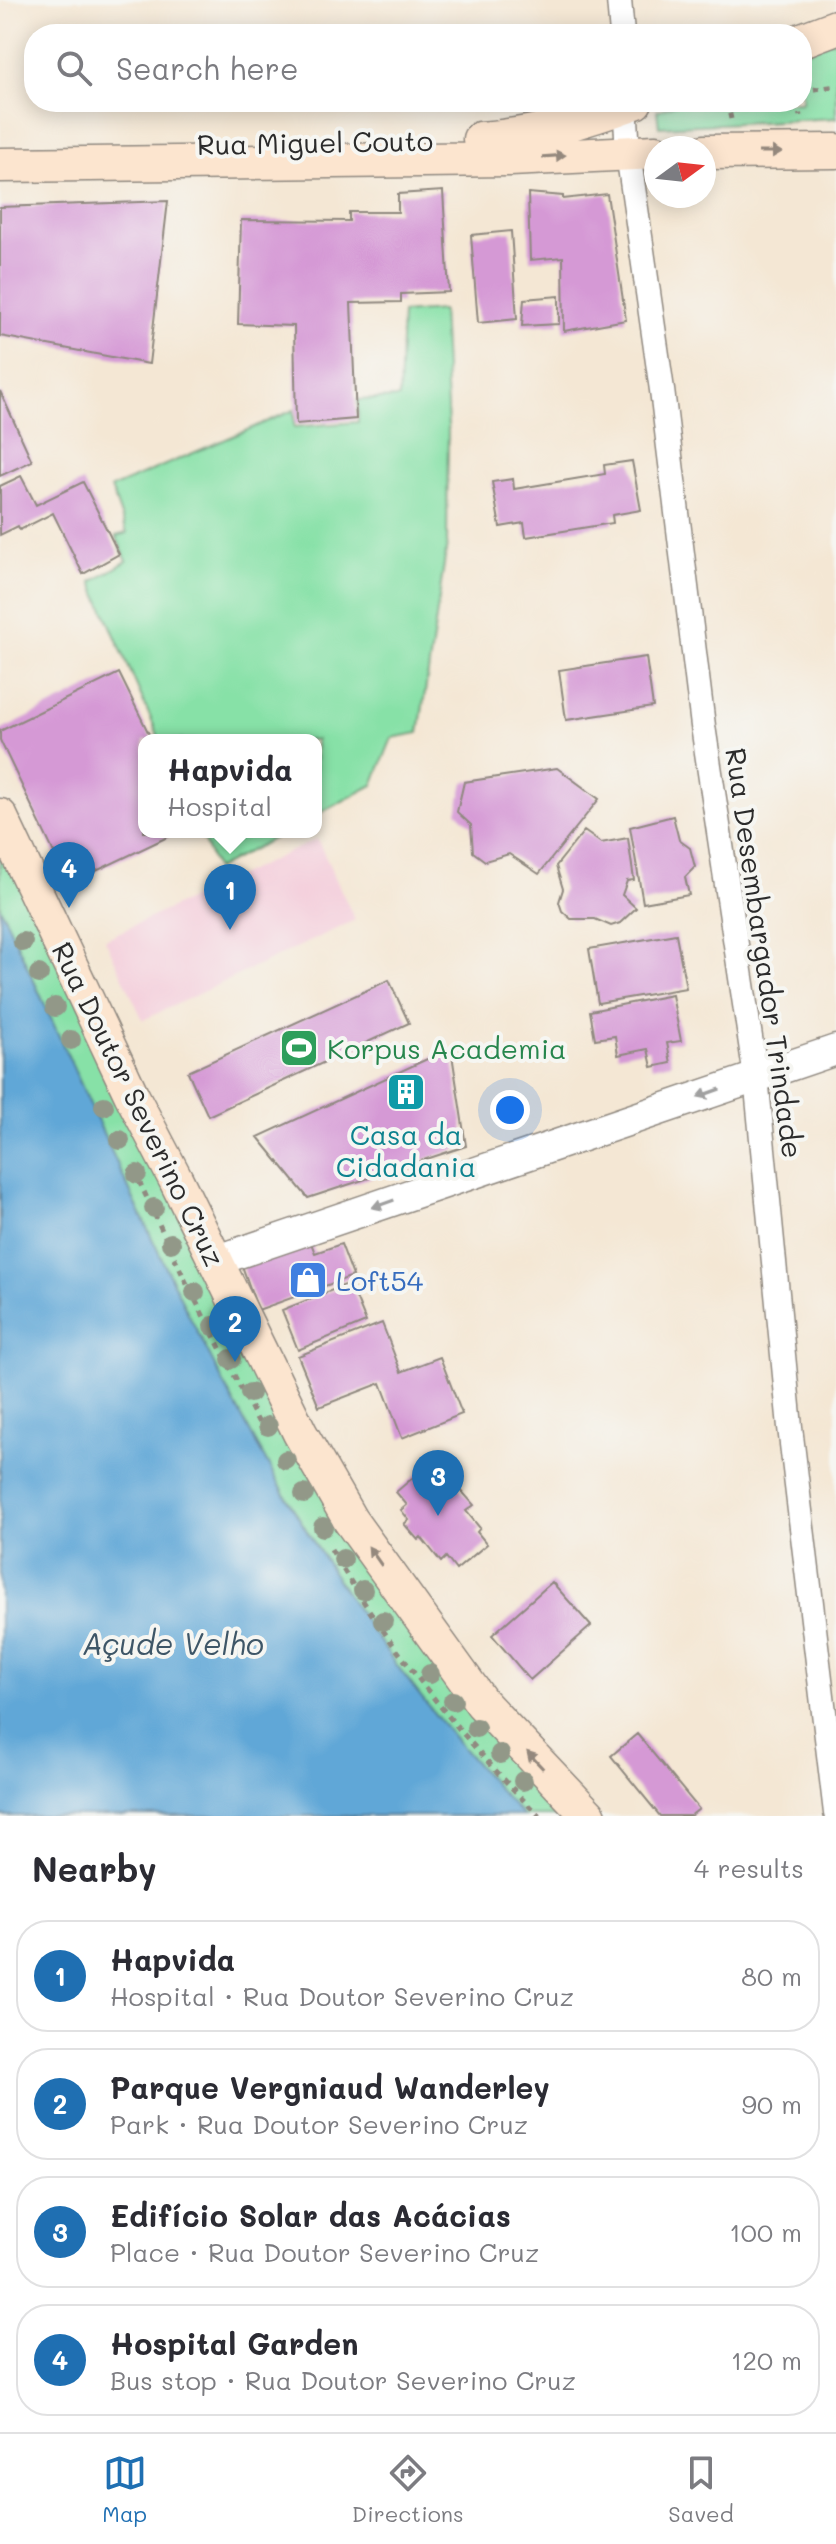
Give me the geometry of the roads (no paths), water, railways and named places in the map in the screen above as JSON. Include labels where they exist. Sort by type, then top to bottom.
[{"type":"main road","points":[[812,36],[836,27]]},
{"type":"main road","name":"Rua Miguel Couto","points":[[0,149],[483,139],[536,132],[610,112]]},
{"type":"main road","points":[[716,152],[836,151]]},
{"type":"main road","name":"Rua Miguel Couto","points":[[0,165],[510,159],[642,152]]},
{"type":"main road","name":"Rua Doutor Severino Cruz","points":[[0,816],[131,1094],[300,1433],[350,1520],[482,1703],[589,1816]]},
{"type":"street","points":[[619,0],[621,24]]},
{"type":"street","name":"Rua Desembargador Trindade","points":[[631,112],[642,152],[662,390],[703,726],[756,1077],[790,1427],[836,1813]]},
{"type":"street","points":[[215,1261],[836,1050]]},
{"type":"water","name":"Açude Velho","points":[[0,907],[155,1246],[284,1494],[354,1605],[399,1668],[523,1816],[0,1816]]},
{"type":"place","name":"Hospital Garden","points":[[69,908]]},
{"type":"place","name":"Hapvida","points":[[230,930]]},
{"type":"place","name":"Korpus Academia","points":[[299,1048]]},
{"type":"place","name":"Casa da Cidadania","points":[[406,1092]]},
{"type":"place","name":"Loft54","points":[[308,1280]]},
{"type":"place","name":"Parque Vergniaud Wanderley","points":[[235,1362]]},
{"type":"place","name":"Edifício Solar das Acácias","points":[[438,1516]]}]
